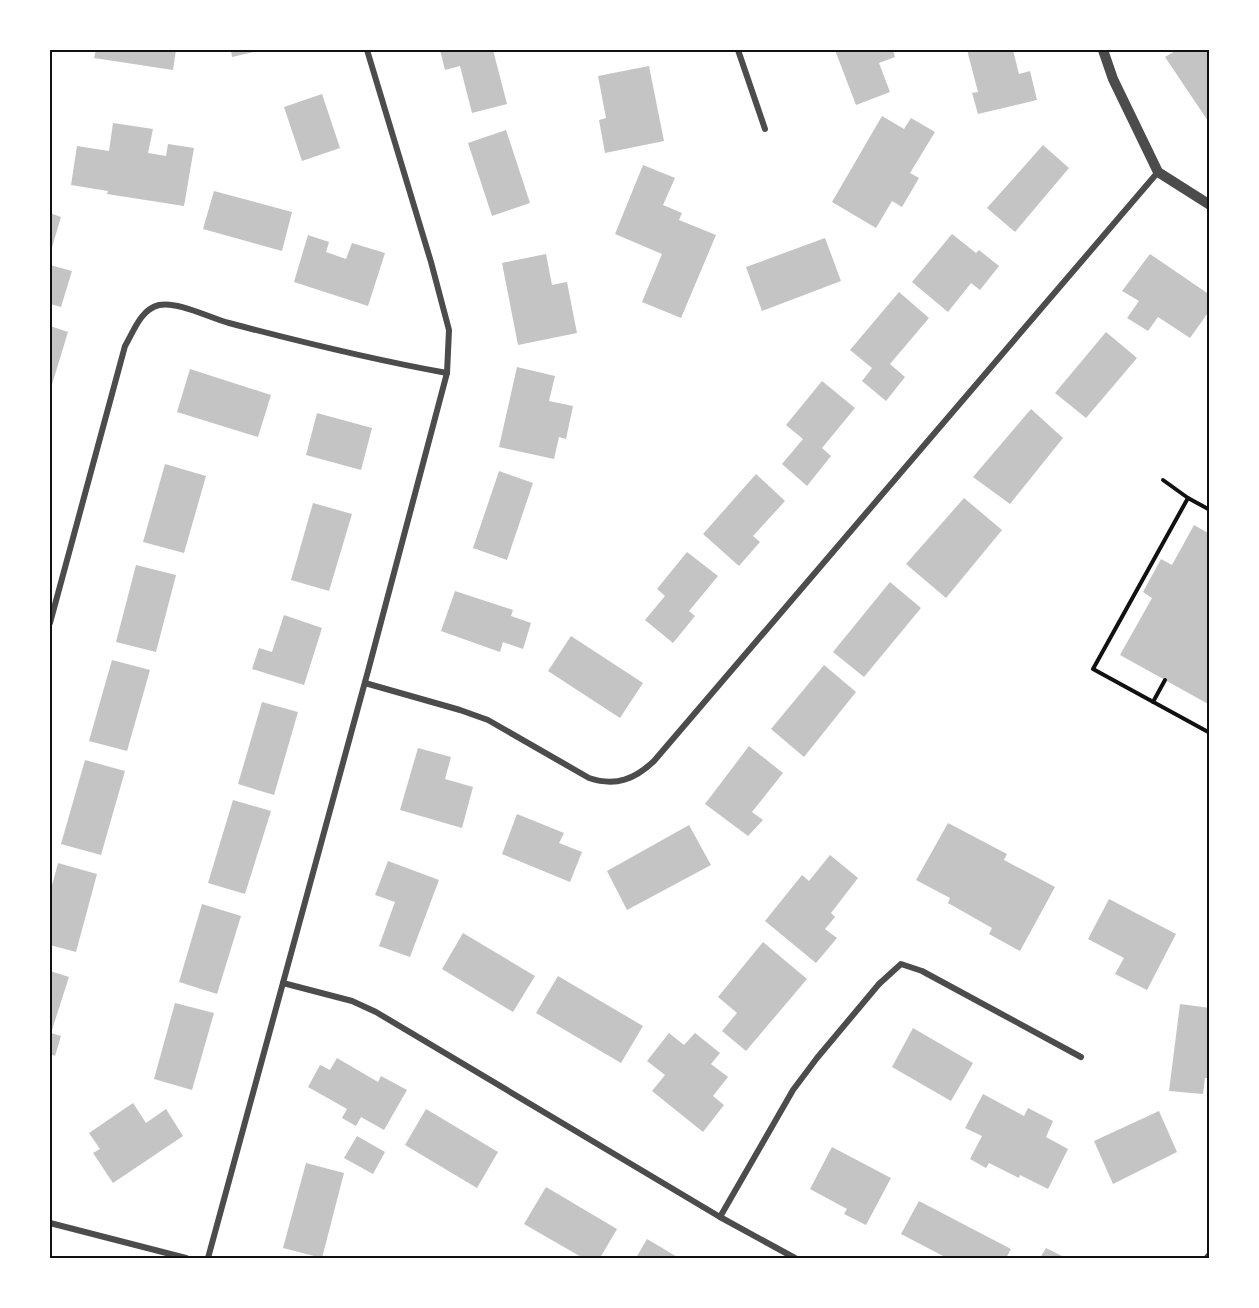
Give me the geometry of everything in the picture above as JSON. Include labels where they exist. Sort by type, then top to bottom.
[{"type":"street","points":[[208,1258],[447,373],[449,330],[431,262],[367,50]]},
{"type":"street","points":[[738,50],[765,129]]},
{"type":"street","points":[[1102,50],[1113,79],[1158,172],[1209,205]]},
{"type":"street","points":[[365,682],[488,720],[589,778],[618,783],[638,775],[654,761],[1158,172]]},
{"type":"street","points":[[50,623],[126,346],[141,315],[155,306],[165,304],[227,323],[447,373]]},
{"type":"street","points":[[720,1217],[793,1090],[879,984],[901,964],[922,971],[1081,1057]]},
{"type":"street","points":[[283,983],[352,1001],[376,1012],[720,1217],[795,1258]]},
{"type":"street","points":[[50,1223],[186,1258]]},
{"type":"path","points":[[1163,480],[1209,510]]},
{"type":"path","points":[[1188,498],[1093,669],[1209,733]]},
{"type":"path","points":[[1153,702],[1165,680]]},
{"type":"building","points":[[96,50],[176,50],[173,70],[94,58]]},
{"type":"building","points":[[231,50],[262,50],[232,57]]},
{"type":"building","points":[[440,50],[493,50],[507,104],[472,113],[460,66],[445,70]]},
{"type":"building","points":[[835,50],[893,50],[895,57],[879,63],[890,92],[856,105]]},
{"type":"building","points":[[967,50],[1013,50],[1019,74],[1030,71],[1037,100],[978,114],[972,93],[978,92]]},
{"type":"building","points":[[1177,50],[1208,50],[1210,52],[1210,124],[1165,57]]},
{"type":"building","points":[[649,66],[664,141],[605,153],[599,120],[606,118],[598,76]]},
{"type":"building","points":[[322,94],[340,148],[302,161],[284,107]]},
{"type":"building","points":[[882,116],[904,129],[911,118],[935,132],[910,173],[919,178],[902,207],[892,201],[876,228],[832,202]]},
{"type":"building","points":[[113,123],[153,129],[148,153],[166,156],[168,144],[194,148],[184,206],[107,194],[108,191],[71,185],[77,146],[109,151]]},
{"type":"building","points":[[506,130],[530,203],[492,216],[468,143]]},
{"type":"building","points":[[1043,145],[1069,168],[1015,232],[987,208]]},
{"type":"building","points":[[643,165],[675,178],[663,205],[682,213],[679,220],[716,235],[681,318],[642,302],[662,254],[615,234]]},
{"type":"building","points":[[214,191],[292,212],[282,251],[203,229]]},
{"type":"building","points":[[50,213],[61,217],[50,254]]},
{"type":"building","points":[[952,234],[976,253],[979,250],[999,266],[980,290],[971,283],[948,312],[912,282]]},
{"type":"building","points":[[308,235],[329,242],[326,252],[346,259],[352,243],[385,253],[368,306],[294,282]]},
{"type":"building","points":[[825,238],[841,281],[762,311],[746,267]]},
{"type":"building","points":[[546,254],[552,285],[567,282],[577,333],[518,345],[502,263]]},
{"type":"building","points":[[1150,254],[1210,295],[1210,310],[1190,338],[1158,317],[1148,331],[1127,318],[1139,301],[1122,291]]},
{"type":"building","points":[[50,265],[72,271],[61,307],[50,304]]},
{"type":"building","points":[[899,292],[929,318],[890,364],[905,377],[886,401],[862,381],[872,368],[850,350]]},
{"type":"building","points":[[50,326],[68,332],[50,391]]},
{"type":"building","points":[[1106,332],[1137,358],[1086,418],[1055,393]]},
{"type":"building","points":[[517,367],[555,376],[549,401],[573,406],[566,439],[559,437],[554,459],[499,447]]},
{"type":"building","points":[[190,369],[271,395],[258,437],[177,412]]},
{"type":"building","points":[[822,381],[855,408],[822,448],[831,456],[807,486],[782,464],[803,439],[786,425]]},
{"type":"building","points":[[1031,409],[1063,438],[1010,504],[973,477]]},
{"type":"building","points":[[317,413],[372,428],[361,470],[306,455]]},
{"type":"building","points":[[165,464],[206,476],[184,553],[143,542]]},
{"type":"building","points":[[499,471],[533,483],[507,560],[473,548]]},
{"type":"building","points":[[756,474],[785,501],[753,536],[760,542],[739,566],[703,534]]},
{"type":"building","points":[[964,498],[1002,530],[946,598],[906,564]]},
{"type":"building","points":[[313,503],[352,514],[329,591],[291,580]]},
{"type":"building","points":[[1194,525],[1210,534],[1210,705],[1120,655],[1152,598],[1143,592],[1161,559],[1172,565]]},
{"type":"building","points":[[687,552],[718,576],[689,611],[695,616],[673,643],[645,620],[665,596],[657,589]]},
{"type":"building","points":[[136,565],[176,575],[156,652],[116,642]]},
{"type":"building","points":[[890,582],[921,608],[864,677],[833,652]]},
{"type":"building","points":[[455,591],[513,610],[511,616],[531,623],[523,649],[503,642],[500,652],[441,631]]},
{"type":"building","points":[[284,615],[322,628],[304,685],[252,669],[259,648],[272,652]]},
{"type":"building","points":[[571,636],[643,683],[620,718],[548,671]]},
{"type":"building","points":[[112,660],[150,670],[127,751],[89,741]]},
{"type":"building","points":[[824,665],[856,692],[804,757],[771,729]]},
{"type":"building","points":[[262,702],[298,712],[274,795],[238,784]]},
{"type":"building","points":[[749,746],[783,773],[752,812],[763,820],[748,836],[705,804]]},
{"type":"building","points":[[418,748],[451,757],[445,779],[473,787],[462,828],[400,810]]},
{"type":"building","points":[[85,760],[125,771],[101,855],[61,844]]},
{"type":"building","points":[[233,800],[271,811],[245,894],[208,883]]},
{"type":"building","points":[[517,814],[564,833],[559,843],[582,852],[570,882],[502,854]]},
{"type":"building","points":[[948,823],[1007,854],[1004,860],[1055,887],[1020,951],[989,934],[992,928],[948,903],[950,898],[916,880]]},
{"type":"building","points":[[689,825],[711,865],[627,910],[607,871]]},
{"type":"building","points":[[830,855],[858,878],[831,913],[835,917],[825,929],[837,938],[816,963],[765,921],[802,875],[809,881]]},
{"type":"building","points":[[388,861],[439,880],[410,957],[379,946],[395,902],[375,895]]},
{"type":"building","points":[[58,863],[97,874],[76,952],[50,945],[50,893]]},
{"type":"building","points":[[1109,899],[1176,934],[1147,990],[1115,974],[1124,958],[1088,939]]},
{"type":"building","points":[[202,904],[241,916],[217,994],[179,982]]},
{"type":"building","points":[[463,933],[535,976],[513,1012],[442,969]]},
{"type":"building","points":[[763,942],[807,979],[746,1051],[722,1031],[737,1013],[718,997]]},
{"type":"building","points":[[50,971],[69,977],[51,1033],[61,1036],[55,1056],[50,1054]]},
{"type":"building","points":[[558,976],[643,1026],[621,1063],[536,1013]]},
{"type":"building","points":[[175,1003],[214,1013],[192,1090],[154,1079]]},
{"type":"building","points":[[1180,1004],[1210,1008],[1210,1078],[1205,1078],[1203,1094],[1169,1091]]},
{"type":"building","points":[[913,1028],[973,1063],[951,1101],[892,1067]]},
{"type":"building","points":[[669,1033],[684,1045],[695,1033],[720,1053],[711,1064],[728,1077],[713,1096],[724,1105],[703,1132],[652,1091],[665,1075],[647,1061]]},
{"type":"building","points":[[337,1058],[378,1082],[381,1076],[407,1090],[384,1130],[361,1117],[356,1126],[342,1118],[347,1109],[308,1087],[320,1065],[330,1070]]},
{"type":"building","points":[[983,1094],[1024,1116],[1028,1108],[1053,1121],[1046,1137],[1068,1149],[1048,1189],[989,1163],[986,1168],[970,1159],[982,1136],[965,1128]]},
{"type":"building","points":[[133,1103],[146,1123],[166,1109],[183,1136],[113,1183],[93,1153],[100,1149],[89,1133]]},
{"type":"building","points":[[426,1109],[498,1152],[477,1188],[405,1145]]},
{"type":"building","points":[[1159,1111],[1177,1152],[1113,1184],[1094,1141]]},
{"type":"building","points":[[357,1136],[385,1152],[373,1174],[344,1158]]},
{"type":"building","points":[[832,1147],[891,1178],[866,1225],[844,1214],[847,1209],[810,1189]]},
{"type":"building","points":[[306,1163],[344,1173],[322,1258],[283,1248]]},
{"type":"building","points":[[546,1187],[617,1229],[600,1258],[583,1258],[524,1224]]},
{"type":"building","points":[[919,1201],[1011,1249],[1006,1258],[944,1258],[901,1234]]},
{"type":"building","points":[[647,1239],[679,1258],[636,1258]]},
{"type":"building","points":[[1046,1248],[1066,1258],[1040,1258]]}]
